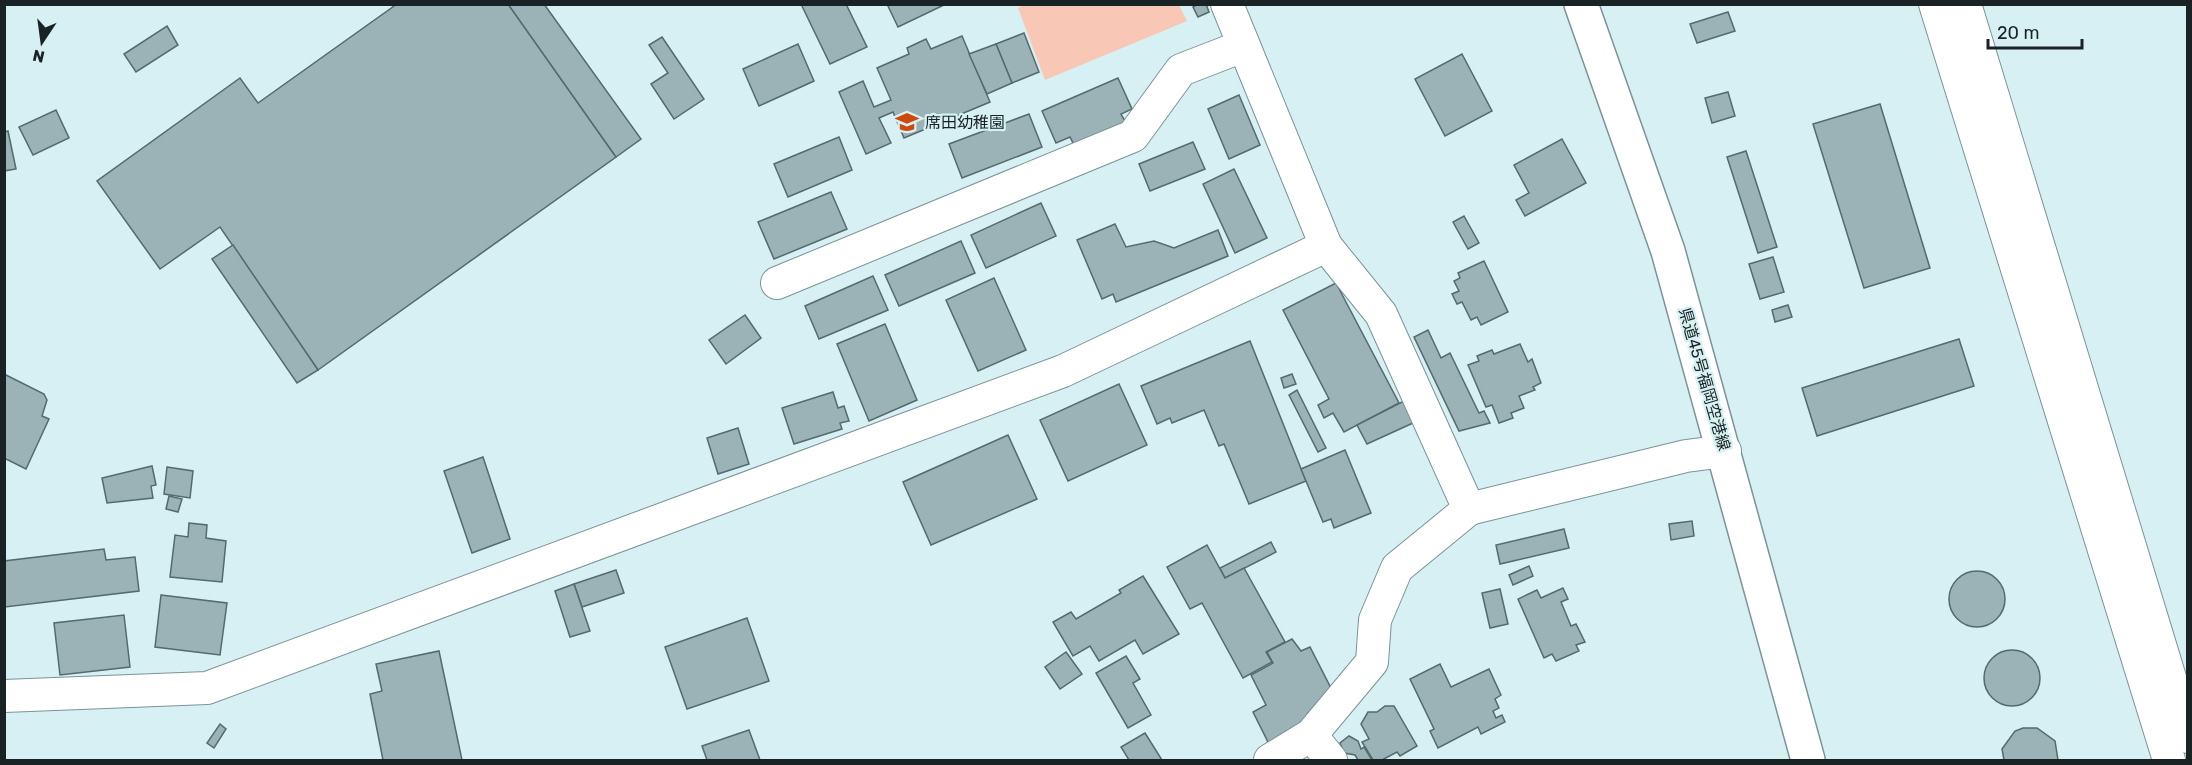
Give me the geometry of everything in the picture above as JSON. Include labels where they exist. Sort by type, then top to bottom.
[{"type":"main road","name":"県道45号福岡空港線","points":[[1581,4],[1668,251],[1725,451],[1808,760]]},
{"type":"street","points":[[1227,4],[1326,246],[1381,314],[1469,509]]},
{"type":"street","points":[[1935,4],[2169,760]]},
{"type":"street","points":[[1965,4],[2187,737]]},
{"type":"street","points":[[1983,4],[2187,682]]},
{"type":"street","points":[[777,283],[1133,136],[1181,70],[1243,46]]},
{"type":"street","points":[[4,696],[207,688],[1063,371],[1326,246]]},
{"type":"street","points":[[1270,760],[1311,735],[1372,662],[1375,620],[1397,568],[1469,509],[1686,456],[1725,451]]},
{"type":"street","points":[[1311,735],[1331,760]]},
{"type":"shaded area","points":[[1025,4],[1179,5],[1187,21],[1045,80],[1018,8]]},
{"type":"building","points":[[397,4],[508,4],[616,157],[318,370],[220,227],[160,269],[97,181],[240,78],[258,103]]},
{"type":"building","points":[[508,4],[544,4],[641,139],[616,157]]},
{"type":"building","points":[[801,4],[846,4],[867,47],[830,64]]},
{"type":"building","points":[[887,4],[946,4],[898,27]]},
{"type":"building","points":[[1206,4],[1209,12],[1198,17],[1193,7]]},
{"type":"building","points":[[1728,12],[1735,31],[1697,43],[1690,24]]},
{"type":"building","points":[[167,26],[178,45],[136,72],[124,54]]},
{"type":"building","points":[[1024,33],[1039,72],[1012,83],[996,44]]},
{"type":"building","points":[[962,36],[990,102],[904,138],[893,112],[879,118],[891,143],[866,154],[839,92],[863,81],[874,107],[891,100],[877,68],[909,54],[907,48],[926,39],[931,49]]},
{"type":"building","points":[[662,37],[704,99],[674,119],[651,84],[668,73],[649,45]]},
{"type":"building","points":[[798,44],[814,81],[759,106],[743,69]]},
{"type":"building","points":[[996,44],[1012,83],[987,94],[969,54]]},
{"type":"building","points":[[1462,54],[1492,111],[1445,136],[1415,79]]},
{"type":"building","points":[[1118,78],[1132,109],[1121,114],[1126,123],[1074,145],[1070,137],[1056,143],[1042,111]]},
{"type":"building","points":[[1728,92],[1735,116],[1712,123],[1705,98]]},
{"type":"building","points":[[1239,95],[1260,145],[1229,159],[1208,109]]},
{"type":"building","points":[[1880,104],[1930,268],[1864,288],[1813,124]]},
{"type":"building","points":[[56,110],[69,138],[33,155],[19,127]]},
{"type":"building","points":[[1029,114],[1042,147],[962,178],[949,144]]},
{"type":"building","points":[[8,131],[16,169],[4,171],[4,132]]},
{"type":"building","points":[[839,137],[852,170],[788,197],[774,164]]},
{"type":"building","points":[[1562,139],[1586,183],[1525,216],[1516,200],[1529,193],[1514,165]]},
{"type":"building","points":[[1193,142],[1205,169],[1150,191],[1139,164]]},
{"type":"building","points":[[1746,151],[1777,247],[1758,253],[1727,157]]},
{"type":"building","points":[[1234,169],[1267,238],[1235,253],[1203,184]]},
{"type":"building","points":[[831,192],[847,229],[774,259],[758,222]]},
{"type":"building","points":[[1041,203],[1056,236],[986,268],[971,235]]},
{"type":"building","points":[[1464,216],[1479,243],[1468,249],[1453,222]]},
{"type":"building","points":[[1115,224],[1126,247],[1154,241],[1174,248],[1218,230],[1228,256],[1116,302],[1113,294],[1102,299],[1077,240]]},
{"type":"building","points":[[961,241],[975,273],[899,306],[885,275]]},
{"type":"building","points":[[233,245],[318,370],[297,383],[212,259]]},
{"type":"building","points":[[1773,257],[1784,292],[1760,299],[1749,264]]},
{"type":"building","points":[[1484,261],[1508,312],[1481,325],[1477,317],[1471,320],[1462,302],[1457,304],[1452,294],[1459,291],[1454,281],[1460,278],[1458,273]]},
{"type":"building","points":[[873,276],[888,310],[819,339],[805,306]]},
{"type":"building","points":[[994,278],[1026,350],[978,371],[946,300]]},
{"type":"building","points":[[1336,283],[1399,403],[1344,432],[1333,413],[1324,418],[1318,405],[1329,399],[1283,310]]},
{"type":"building","points":[[1788,305],[1792,317],[1775,322],[1772,310]]},
{"type":"building","points":[[745,315],[761,338],[726,364],[709,340]]},
{"type":"building","points":[[885,324],[917,400],[869,421],[837,344]]},
{"type":"building","points":[[1428,330],[1441,358],[1450,353],[1479,413],[1484,411],[1490,423],[1459,431],[1414,337]]},
{"type":"building","points":[[1959,339],[1974,386],[1817,436],[1802,388]]},
{"type":"building","points":[[1250,341],[1306,481],[1249,504],[1224,444],[1219,446],[1204,410],[1172,423],[1170,418],[1157,424],[1141,386]]},
{"type":"building","points":[[1520,344],[1528,362],[1532,359],[1541,383],[1533,387],[1535,390],[1519,396],[1524,408],[1511,413],[1513,418],[1499,423],[1492,405],[1486,407],[1468,365],[1479,361],[1477,356],[1492,350],[1494,354]]},
{"type":"building","points":[[4,374],[44,394],[47,400],[42,416],[49,419],[26,469],[4,458]]},
{"type":"building","points":[[1292,374],[1296,384],[1284,388],[1281,378]]},
{"type":"building","points":[[1119,384],[1147,445],[1068,481],[1040,420]]},
{"type":"building","points":[[1297,390],[1326,448],[1318,452],[1289,395]]},
{"type":"building","points":[[833,392],[838,408],[844,406],[849,421],[840,423],[842,429],[794,444],[782,408]]},
{"type":"building","points":[[1404,401],[1413,423],[1367,444],[1357,425]]},
{"type":"building","points":[[738,428],[749,464],[718,474],[707,438]]},
{"type":"building","points":[[1008,435],[1037,499],[931,545],[903,482]]},
{"type":"building","points":[[1345,450],[1371,513],[1334,528],[1331,519],[1323,522],[1301,469]]},
{"type":"building","points":[[483,457],[510,539],[472,553],[444,471]]},
{"type":"building","points":[[152,466],[156,485],[151,486],[153,498],[107,503],[102,478]]},
{"type":"building","points":[[167,467],[193,471],[190,498],[164,494]]},
{"type":"building","points":[[169,496],[182,499],[178,512],[166,509]]},
{"type":"building","points":[[1692,521],[1694,536],[1671,540],[1669,524]]},
{"type":"building","points":[[189,523],[207,525],[206,538],[226,541],[222,582],[170,577],[175,535],[188,537]]},
{"type":"building","points":[[1564,529],[1569,548],[1500,564],[1496,545]]},
{"type":"building","points":[[1271,542],[1276,552],[1225,578],[1220,568]]},
{"type":"building","points":[[1207,545],[1225,578],[1244,568],[1285,642],[1266,652],[1272,662],[1243,678],[1202,603],[1190,609],[1167,567]]},
{"type":"building","points":[[104,549],[106,560],[135,557],[139,591],[5,607],[4,561]]},
{"type":"building","points":[[1529,566],[1533,576],[1513,585],[1509,575]]},
{"type":"building","points":[[616,570],[624,593],[582,607],[574,584]]},
{"type":"building","points":[[1977,571],[1988,573],[1997,579],[2003,588],[2005,599],[2003,610],[1997,619],[1988,625],[1977,627],[1966,625],[1957,619],[1951,610],[1949,599],[1951,588],[1957,579],[1966,573]]},
{"type":"building","points":[[1143,576],[1179,634],[1143,654],[1135,640],[1099,661],[1090,646],[1073,656],[1053,622],[1071,612],[1076,619],[1121,593],[1119,590]]},
{"type":"building","points":[[574,584],[590,631],[570,637],[555,591]]},
{"type":"building","points":[[1563,588],[1568,599],[1561,602],[1571,626],[1576,624],[1585,642],[1576,645],[1579,651],[1556,661],[1552,654],[1544,658],[1518,599],[1537,590],[1541,598]]},
{"type":"building","points":[[1500,589],[1508,624],[1490,628],[1482,593]]},
{"type":"building","points":[[161,595],[227,603],[220,655],[155,647]]},
{"type":"building","points":[[124,615],[130,667],[60,675],[54,623]]},
{"type":"building","points":[[747,618],[769,681],[687,709],[665,647]]},
{"type":"building","points":[[1292,639],[1301,651],[1310,647],[1336,698],[1308,713],[1313,724],[1270,746],[1253,712],[1266,705],[1251,675],[1273,663],[1267,652]]},
{"type":"building","points":[[2012,650],[2023,652],[2032,658],[2038,667],[2040,678],[2038,689],[2032,698],[2023,704],[2012,706],[2001,704],[1992,698],[1986,689],[1984,678],[1986,667],[1992,658],[2001,652]]},
{"type":"building","points":[[439,651],[462,760],[383,760],[370,694],[382,691],[376,664]]},
{"type":"building","points":[[1066,652],[1082,674],[1060,689],[1045,667]]},
{"type":"building","points":[[1126,656],[1140,679],[1133,683],[1151,715],[1128,728],[1096,673]]},
{"type":"building","points":[[1440,664],[1451,687],[1489,669],[1501,695],[1495,699],[1499,708],[1493,711],[1496,718],[1502,715],[1505,722],[1481,734],[1478,727],[1438,748],[1430,731],[1434,729],[1410,679]]},
{"type":"building","points":[[1385,706],[1394,706],[1417,746],[1400,756],[1397,752],[1382,760],[1373,760],[1362,742],[1369,739],[1361,724],[1368,712],[1377,712]]},
{"type":"building","points":[[220,724],[226,729],[214,748],[207,743]]},
{"type":"building","points":[[2023,728],[2037,728],[2055,741],[2058,760],[2004,760],[2002,749],[2015,731]]},
{"type":"building","points":[[749,730],[760,760],[707,760],[702,746]]},
{"type":"building","points":[[1145,733],[1162,760],[1129,760],[1121,747]]},
{"type":"building","points":[[1349,736],[1358,741],[1361,749],[1364,747],[1372,760],[1358,760],[1355,755],[1344,753],[1340,743]]},
{"type":"place","name":"席田幼稚園","points":[[907,122]]}]
